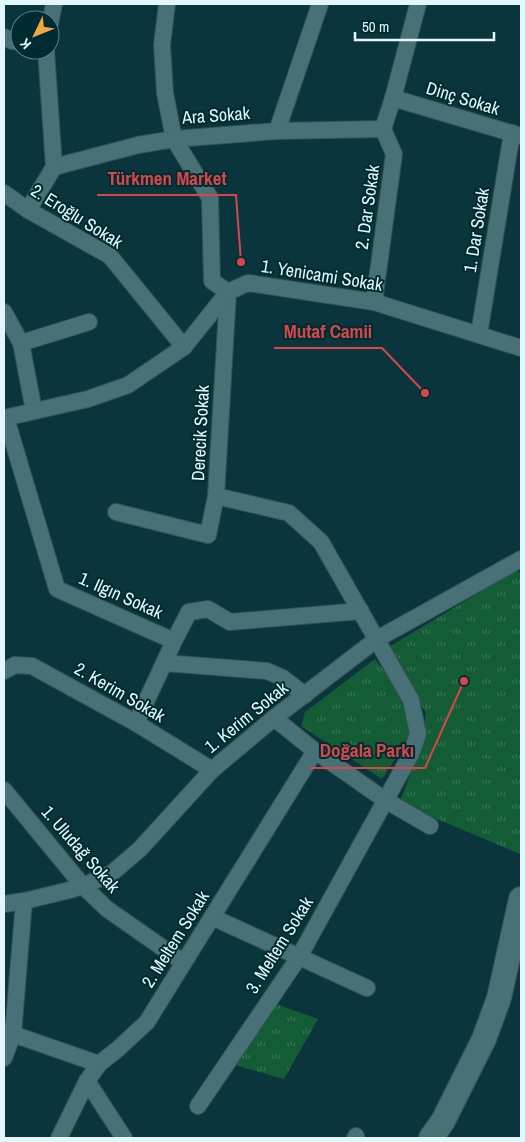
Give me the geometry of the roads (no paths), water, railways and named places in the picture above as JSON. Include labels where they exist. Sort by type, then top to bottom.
[{"type":"street","points":[[5,418],[88,399],[128,385],[184,347],[228,292],[212,281],[210,198],[174,139],[165,93],[162,45],[167,4]]},
{"type":"street","points":[[277,131],[320,4]]},
{"type":"street","points":[[384,128],[418,4]]},
{"type":"street","points":[[28,210],[54,167],[47,60]]},
{"type":"street","name":"Dinç Sokak","points":[[393,98],[517,135]]},
{"type":"street","name":"Ara Sokak","points":[[54,167],[138,145],[174,139],[277,131],[384,128]]},
{"type":"street","name":"2. Dar Sokak","points":[[374,302],[394,154],[384,128]]},
{"type":"street","name":"1. Dar Sokak","points":[[479,334],[517,135]]},
{"type":"street","name":"2. Eroğlu Sokak","points":[[4,192],[28,210],[110,256],[184,347]]},
{"type":"street","name":"1. Yenicami Sokak","points":[[228,292],[248,283],[374,302],[521,348]]},
{"type":"street","name":"Derecik Sokak","points":[[228,292],[216,496],[290,513],[321,542],[377,639]]},
{"type":"street","points":[[4,312],[21,343],[34,411]]},
{"type":"street","points":[[21,343],[89,322]]},
{"type":"street","name":"1. Ilgın Sokak","points":[[5,418],[57,589],[174,640],[136,723]]},
{"type":"street","points":[[116,512],[208,535],[216,496]]},
{"type":"street","name":"1. Kerim Sokak","points":[[4,904],[66,891],[83,886],[112,873],[140,848],[212,770],[274,718],[377,639],[521,559]]},
{"type":"street","points":[[174,640],[189,612],[208,609],[230,622],[361,611]]},
{"type":"street","name":"3. Meltem Sokak","points":[[198,1106],[299,957],[412,754],[418,734],[411,700],[377,639]]},
{"type":"street","points":[[164,663],[267,671],[283,678],[305,695]]},
{"type":"street","name":"2. Kerim Sokak","points":[[4,671],[15,665],[32,666],[136,723],[212,770]]},
{"type":"street","points":[[274,718],[315,751],[385,800],[430,826]]},
{"type":"street","name":"2. Meltem Sokak","points":[[59,1138],[88,1081],[99,1064],[147,1022],[315,751]]},
{"type":"street","name":"1. Uludağ Sokak","points":[[4,790],[83,886],[107,909],[183,962]]},
{"type":"street","points":[[431,1138],[443,1121],[484,1039],[500,998],[521,899]]},
{"type":"street","points":[[4,1058],[24,901]]},
{"type":"street","points":[[212,917],[367,988]]},
{"type":"street","points":[[8,1033],[99,1064]]},
{"type":"street","points":[[88,1081],[124,1138]]},
{"type":"place","name":"Türkmen Market","points":[[241,262]]},
{"type":"place","name":"Mutaf Camii","points":[[425,393]]},
{"type":"place","name":"Doğala Parkı","points":[[464,681]]}]
